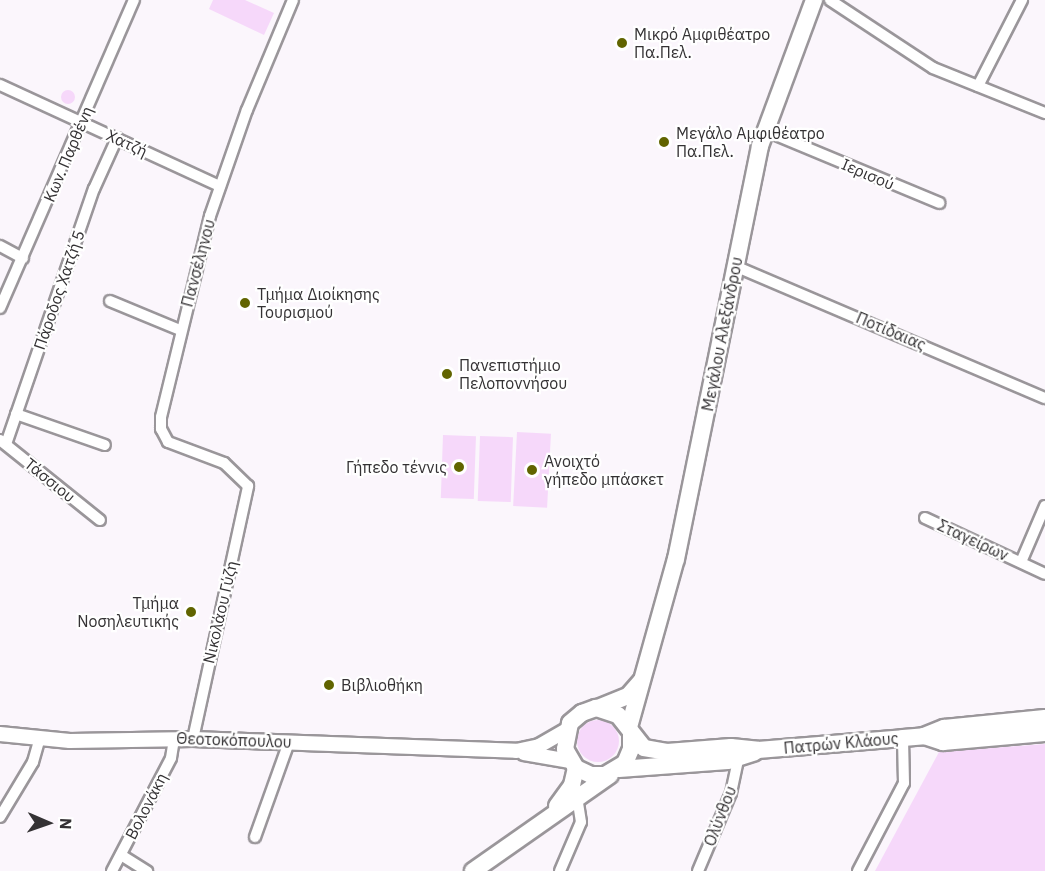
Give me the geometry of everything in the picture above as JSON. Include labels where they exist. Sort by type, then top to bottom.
[{"type":"main road","name":"Μεγάλου Αλεξάνδρου","points":[[630,730],[676,559],[764,130],[814,0]]},
{"type":"main road","points":[[536,825],[567,795],[573,764],[565,743],[567,730],[575,717],[627,696],[646,672]]},
{"type":"main road","points":[[473,871],[616,771],[632,749],[630,730],[612,711],[596,708]]},
{"type":"main road","name":"Πατρών Κλάους","points":[[630,730],[651,751],[758,750],[924,736],[944,728],[1045,718]]},
{"type":"main road","name":"Πατρών Κλάους","points":[[924,736],[943,742],[1045,733]]},
{"type":"main road","points":[[573,764],[591,775],[738,759],[758,750]]},
{"type":"street","name":"Κων. Παρθένη","points":[[0,308],[134,0]]},
{"type":"street","name":"Πανσέληνου","points":[[248,486],[229,465],[173,446],[162,433],[161,417],[180,330],[220,186],[293,0]]},
{"type":"street","points":[[830,0],[922,62],[1045,113]]},
{"type":"street","points":[[978,86],[1022,0]]},
{"type":"street","name":"Χατζή","points":[[0,85],[220,186]]},
{"type":"street","name":"Ιερισού","points":[[764,130],[939,203]]},
{"type":"street","name":"Πάροδος Χατζή 5","points":[[3,442],[15,414],[94,189],[117,138]]},
{"type":"street","points":[[0,246],[23,258]]},
{"type":"street","name":"Ποτίδαιας","points":[[735,266],[1045,398]]},
{"type":"street","points":[[110,302],[180,330]]},
{"type":"street","points":[[15,414],[105,445]]},
{"type":"street","name":"Τάσσιου","points":[[3,442],[100,520]]},
{"type":"street","name":"Νικολάου Γύζη","points":[[193,738],[248,486]]},
{"type":"street","name":"Σταγείρων","points":[[1021,562],[1045,506]]},
{"type":"street","name":"Σταγείρων","points":[[925,518],[1045,574]]},
{"type":"street","points":[[516,751],[538,746],[567,730]]},
{"type":"street","name":"Θεοτοκόπουλου","points":[[0,734],[40,738],[193,738],[516,751]]},
{"type":"street","points":[[0,817],[33,762],[40,738]]},
{"type":"street","points":[[858,871],[904,783],[903,738]]},
{"type":"street","name":"Βολονάκη","points":[[112,871],[171,758],[174,739]]},
{"type":"street","points":[[255,837],[289,742]]},
{"type":"street","points":[[516,751],[573,764]]},
{"type":"street","name":"Ολύνθου","points":[[698,871],[731,793],[738,759]]},
{"type":"street","points":[[560,871],[581,822],[578,798]]},
{"type":"street","points":[[122,855],[147,871]]},
{"type":"shaded area","points":[[213,0],[245,0],[274,13],[264,35],[209,9]]},
{"type":"shaded area","points":[[65,90],[71,90],[75,97],[71,104],[65,104],[61,100],[61,94]]},
{"type":"shaded area","name":"Ανοιχτό γήπεδο μπάσκετ","points":[[517,432],[551,434],[547,508],[513,506]]},
{"type":"shaded area","name":"Γήπεδο τέννις","points":[[443,435],[476,436],[474,499],[441,498]]},
{"type":"shaded area","name":"Ανοιχτό γήπεδο μπάσκετ","points":[[480,436],[513,437],[511,502],[478,501]]},
{"type":"shaded area","points":[[598,720],[606,721],[613,726],[618,733],[618,749],[613,756],[606,761],[598,762],[590,761],[583,756],[578,749],[577,741],[578,733],[583,726],[590,721]]},
{"type":"shaded area","points":[[1045,744],[1045,871],[875,871],[939,752]]},
{"type":"place","name":"Μικρό Αμφιθέατρο Πα.Πελ.","points":[[622,43]]},
{"type":"place","name":"Μεγάλο Αμφιθέατρο Πα.Πελ.","points":[[664,142]]},
{"type":"place","name":"Τμήμα Διοίκησης Τουρισμού","points":[[245,303]]},
{"type":"place","name":"Πανεπιστήμιο Πελοποννήσου","points":[[447,374]]},
{"type":"place","name":"Γήπεδο τέννις","points":[[459,467]]},
{"type":"place","name":"Ανοιχτό γήπεδο μπάσκετ","points":[[532,470]]},
{"type":"place","name":"Τμήμα Νοσηλευτικής","points":[[191,612]]},
{"type":"place","name":"Βιβλιοθήκη","points":[[329,685]]}]
